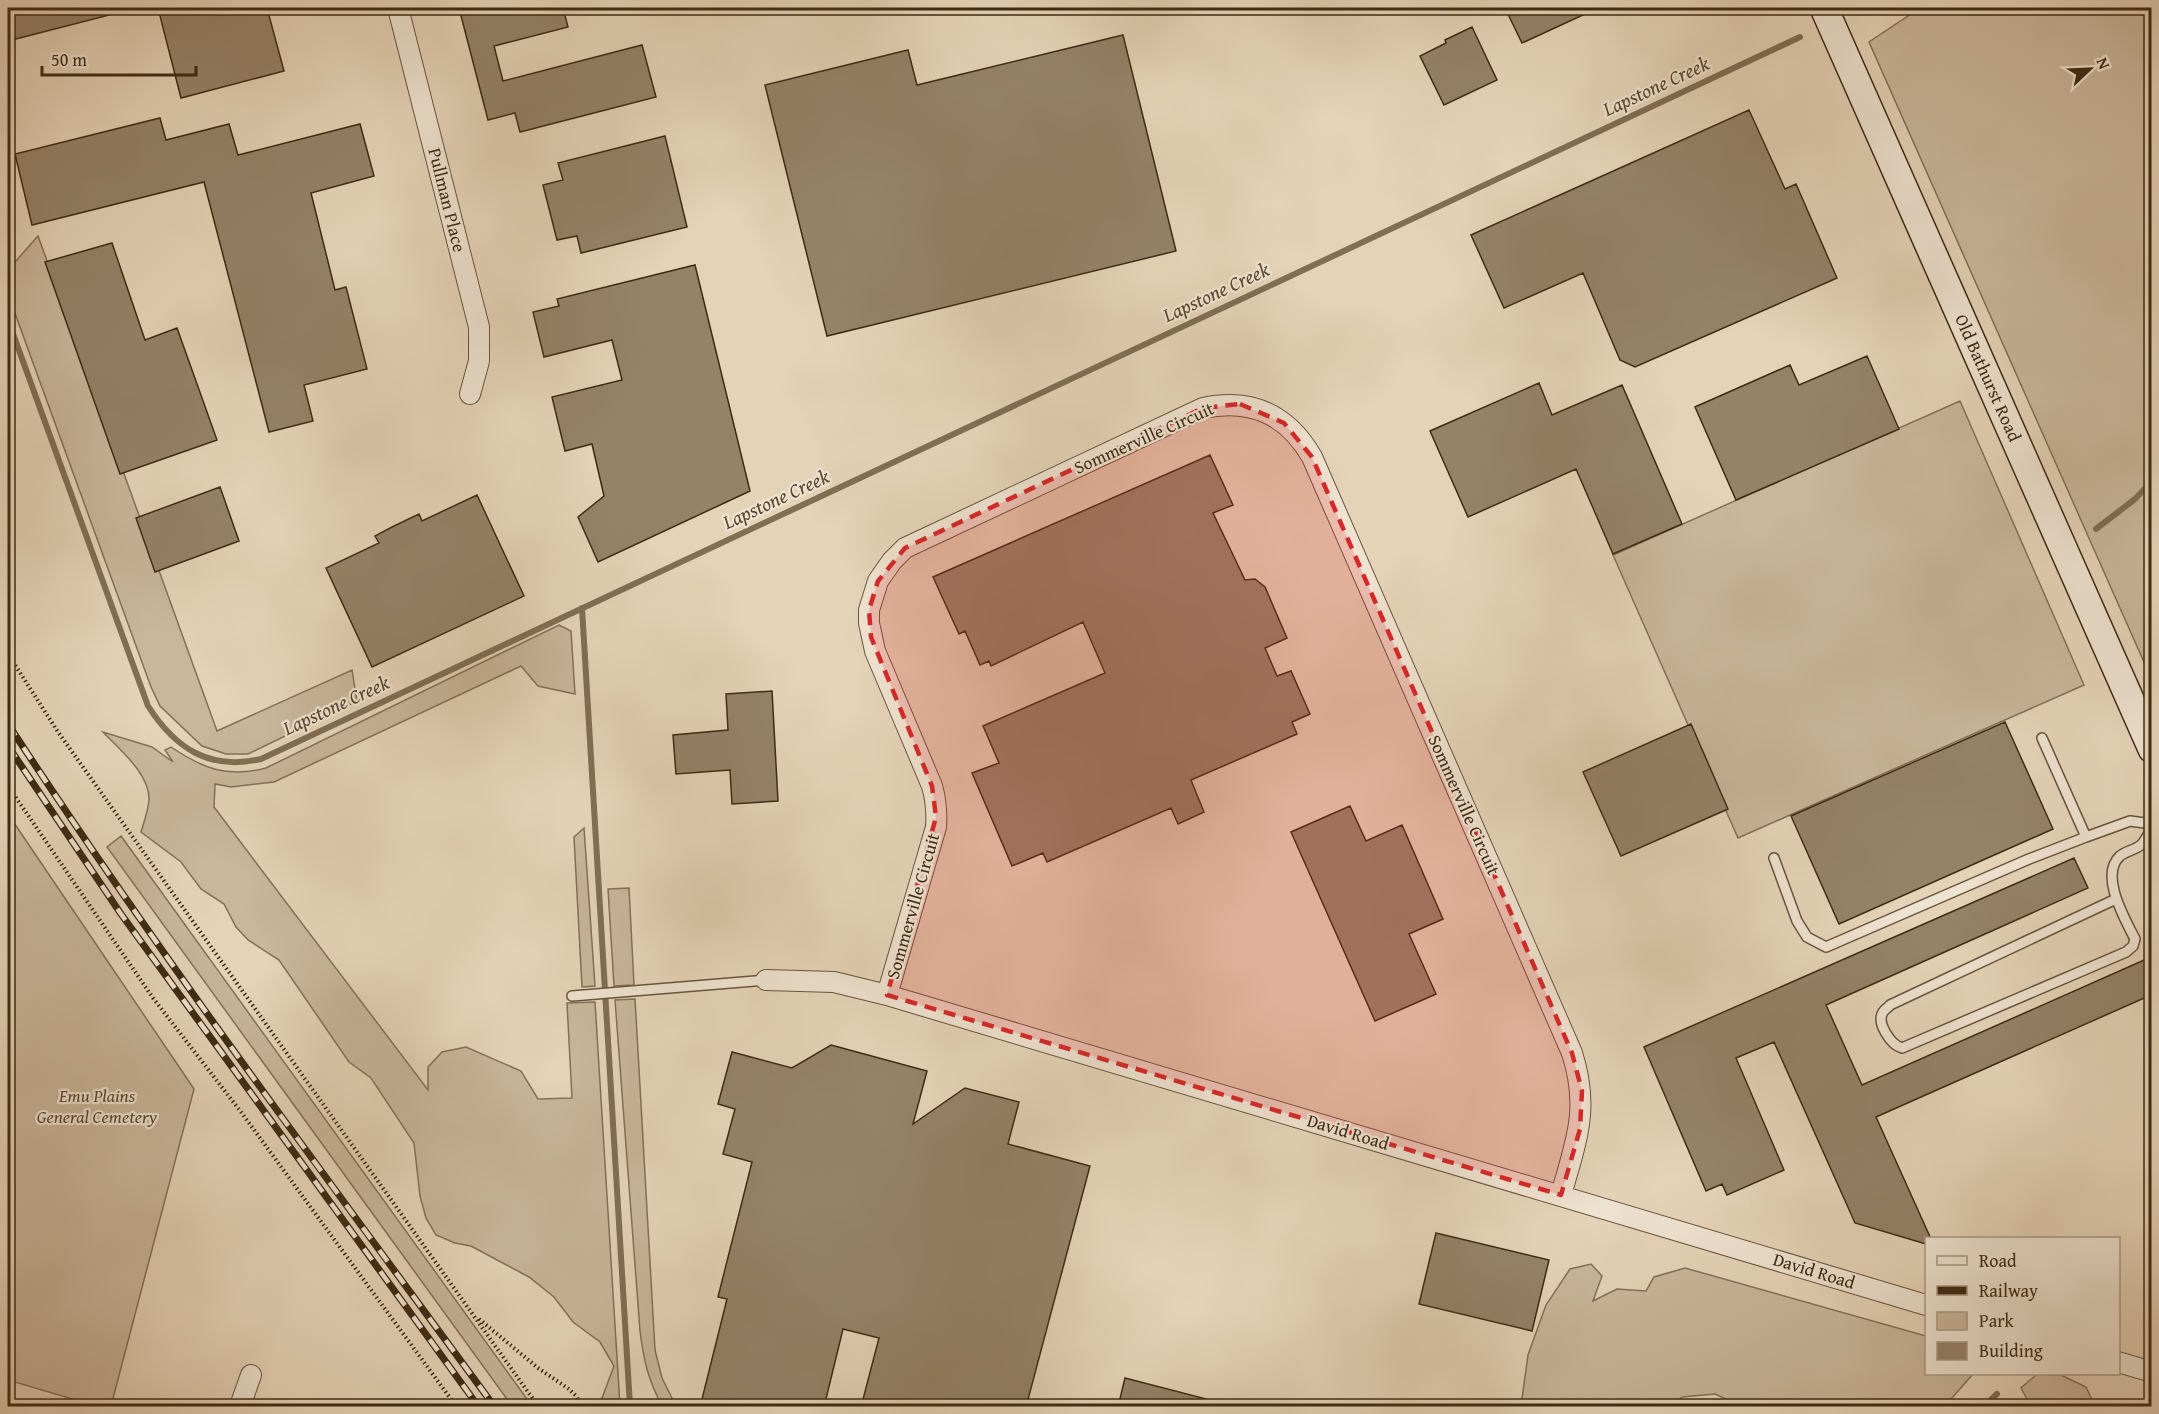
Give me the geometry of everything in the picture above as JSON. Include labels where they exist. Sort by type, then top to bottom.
[{"type":"main road","name":"Old Bathurst Road","points":[[1824,8],[2151,749]]},
{"type":"street","name":"Pullman Place","points":[[398,8],[479,327],[479,361],[470,394]]},
{"type":"street","name":"Sommerville Circuit","points":[[887,995],[936,827],[936,817],[932,786],[871,638],[869,610],[883,572],[905,549],[1203,408],[1222,404],[1240,404],[1255,408],[1272,415],[1294,431],[1312,457],[1572,1053],[1580,1082],[1582,1110],[1580,1129],[1561,1196]]},
{"type":"street","name":"David Road","points":[[766,980],[834,982],[887,995],[1925,1305]]},
{"type":"street","points":[[2120,1363],[2151,1372]]},
{"type":"street","points":[[240,1407],[251,1375]]},
{"type":"lane","points":[[2042,738],[2086,837]]},
{"type":"lane","points":[[1774,858],[1797,921],[1807,937],[1826,947],[2029,859],[2086,837],[2130,821],[2151,824]]},
{"type":"lane","points":[[2116,898],[1890,1005],[1881,1019],[1888,1039],[1895,1046],[1902,1048],[2126,952],[2133,946],[2135,939],[2116,898],[2112,882],[2114,866],[2119,857],[2141,845],[2151,829]]},
{"type":"lane","points":[[572,996],[766,980]]},
{"type":"path","points":[[8,654],[58,732],[129,833],[538,1407]]},
{"type":"path","points":[[8,786],[153,998],[248,1121],[456,1407]]},
{"type":"path","points":[[474,1315],[538,1368],[569,1389],[577,1397],[580,1407]]},
{"type":"highlighted area","points":[[1240,404],[1284,423],[1312,457],[1572,1053],[1582,1091],[1580,1129],[1561,1195],[887,995],[936,817],[932,786],[871,637],[869,610],[878,581],[905,548],[1203,408]]},
{"type":"green space","points":[[1920,8],[2151,8],[2151,678],[1869,42]]},
{"type":"green space","points":[[38,236],[217,731],[352,670],[357,701],[248,754],[226,754],[202,746],[160,706],[151,687],[8,294],[8,270]]},
{"type":"green space","points":[[1960,401],[2084,685],[1738,838],[1613,555]]},
{"type":"green space","points":[[559,625],[571,631],[575,694],[538,686],[521,666],[274,782],[231,787],[215,784],[214,807],[428,1090],[428,1067],[442,1052],[466,1047],[521,1071],[538,1099],[572,1098],[567,1003],[595,1002],[620,1406],[599,1406],[614,1366],[600,1342],[573,1322],[554,1297],[529,1277],[471,1246],[455,1243],[436,1235],[426,1218],[420,1196],[414,1143],[371,1078],[349,1062],[279,960],[248,940],[236,927],[224,904],[201,889],[181,862],[141,832],[149,800],[148,790],[139,772],[103,732],[152,747],[173,762],[165,750],[171,747],[194,761],[216,770],[239,772],[266,768]]},
{"type":"green space","name":"Emu Plains General Cemetery","points":[[8,814],[194,1089],[111,1406],[96,1406],[8,1380]]},
{"type":"green space","points":[[584,828],[595,986],[582,987],[574,837]]},
{"type":"green space","points":[[121,836],[532,1406],[512,1406],[107,847]]},
{"type":"green space","points":[[629,888],[634,985],[614,986],[608,889]]},
{"type":"green space","points":[[635,999],[655,1350],[662,1378],[676,1406],[662,1406],[657,1396],[647,1370],[640,1331],[615,1000]]},
{"type":"green space","points":[[1591,1264],[1602,1276],[1593,1301],[1617,1289],[1646,1291],[1654,1277],[1685,1268],[1925,1336],[1925,1375],[1972,1375],[1945,1406],[1741,1406],[1715,1394],[1682,1397],[1672,1406],[1521,1406],[1528,1355],[1546,1305],[1570,1269]]},
{"type":"green space","points":[[2036,1375],[2061,1375],[2086,1387],[2094,1404],[2122,1406],[2031,1406],[2021,1388]]},
{"type":"building","points":[[8,8],[116,8],[117,13],[8,41]]},
{"type":"building","points":[[158,8],[267,8],[284,71],[181,98]]},
{"type":"building","points":[[459,8],[563,8],[568,27],[494,46],[503,81],[642,45],[656,97],[520,132],[515,113],[488,120]]},
{"type":"building","points":[[1505,8],[1598,8],[1522,43]]},
{"type":"building","points":[[1472,27],[1497,80],[1444,105],[1420,56]]},
{"type":"building","points":[[1123,35],[1176,251],[827,336],[765,85],[908,50],[917,85]]},
{"type":"building","points":[[1749,110],[1785,189],[1796,184],[1837,278],[1635,367],[1620,360],[1583,273],[1504,308],[1471,235]]},
{"type":"building","points":[[160,118],[166,140],[229,124],[238,155],[360,124],[374,176],[311,193],[335,290],[346,287],[367,369],[304,385],[313,421],[269,432],[204,182],[32,225],[15,154]]},
{"type":"building","points":[[665,136],[687,227],[581,253],[577,236],[557,240],[543,185],[563,180],[558,163]]},
{"type":"building","points":[[112,243],[145,340],[177,328],[217,440],[120,474],[45,262]]},
{"type":"building","points":[[695,265],[750,491],[598,562],[578,517],[604,496],[592,444],[565,451],[552,397],[622,380],[612,340],[544,357],[533,312],[559,306],[557,299]]},
{"type":"building","points":[[1867,356],[1899,429],[1736,500],[1695,407],[1790,365],[1799,385]]},
{"type":"building","points":[[1539,383],[1552,415],[1622,385],[1682,524],[1613,554],[1576,469],[1468,517],[1430,431]]},
{"type":"building","points":[[1210,455],[1233,505],[1213,513],[1245,580],[1255,579],[1265,587],[1287,638],[1265,648],[1277,676],[1291,671],[1310,714],[1292,722],[1297,734],[1191,780],[1204,812],[1178,824],[1171,808],[1047,862],[1043,853],[1012,866],[972,773],[999,763],[983,726],[1105,673],[1083,622],[991,666],[989,661],[980,665],[965,631],[959,634],[933,577]]},
{"type":"building","points":[[220,487],[239,541],[155,572],[136,518]]},
{"type":"building","points":[[477,495],[524,596],[372,667],[326,568],[379,543],[375,536],[392,527],[419,514],[422,521]]},
{"type":"building","points":[[772,691],[778,801],[732,804],[730,770],[676,774],[673,735],[728,730],[726,694]]},
{"type":"building","points":[[2005,722],[2053,829],[1839,924],[1791,816]]},
{"type":"building","points":[[1691,724],[1728,809],[1621,856],[1583,772]]},
{"type":"building","points":[[1350,806],[1366,841],[1402,825],[1443,919],[1409,934],[1436,994],[1375,1021],[1291,832]]},
{"type":"building","points":[[2074,858],[2088,888],[1826,1005],[1862,1085],[2151,957],[2151,995],[1876,1117],[1930,1237],[1925,1237],[1925,1244],[1855,1223],[1774,1042],[1736,1058],[1784,1170],[1727,1195],[1722,1184],[1706,1191],[1644,1047]]},
{"type":"building","points":[[831,1045],[927,1071],[913,1124],[965,1088],[1019,1102],[1008,1144],[1090,1166],[1026,1407],[861,1407],[879,1338],[843,1329],[824,1407],[700,1407],[727,1299],[718,1297],[752,1162],[723,1154],[735,1109],[718,1104],[732,1052],[792,1068]]},
{"type":"building","points":[[1436,1233],[1549,1260],[1532,1331],[1419,1304]]},
{"type":"building","points":[[1125,1378],[1214,1401],[1213,1407],[1118,1407]]},
{"type":"waterway","name":"Lapstone Creek","points":[[8,320],[148,706],[170,734],[195,753],[225,762],[261,759],[1800,37]]},
{"type":"waterway","points":[[2096,529],[2135,499],[2152,481]]},
{"type":"waterway","points":[[582,608],[630,1406]]},
{"type":"waterway","points":[[1984,1406],[1997,1394]]},
{"type":"railway","points":[[8,724],[125,898],[308,1153],[494,1406]]},
{"type":"railway","points":[[8,746],[121,914],[478,1406]]}]
